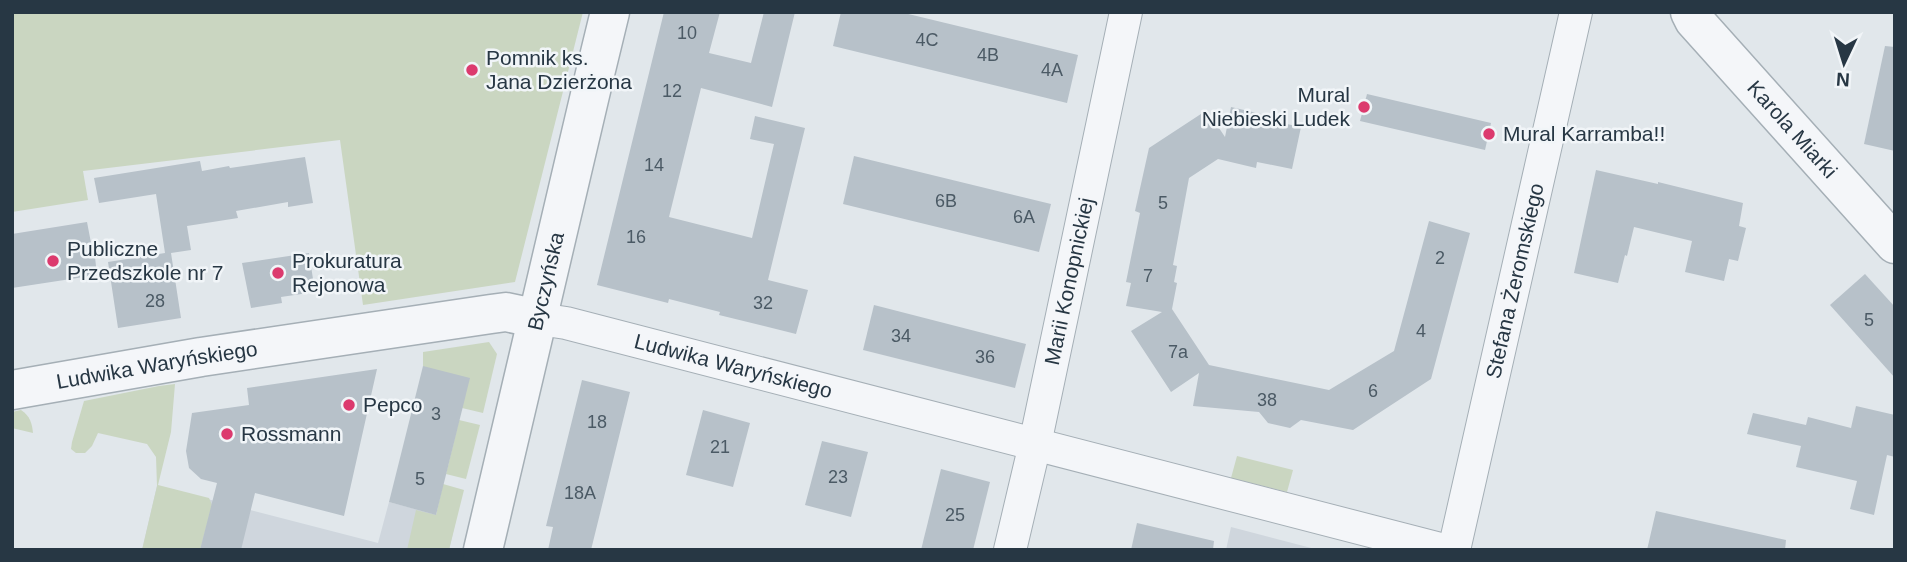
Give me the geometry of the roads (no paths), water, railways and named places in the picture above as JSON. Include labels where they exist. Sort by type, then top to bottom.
[{"type":"street","name":"Byczyńska","points":[[483,550],[610,12]]},
{"type":"street","name":"Marii Konopnickiej","points":[[1010,550],[1126,12]]},
{"type":"street","name":"Stefana Żeromskiego","points":[[1454,550],[1576,12]]},
{"type":"street","name":"Karola Miarki","points":[[1690,12],[1694,20],[1895,244]]},
{"type":"street","name":"Ludwika Waryńskiego","points":[[12,390],[201,357],[506,312],[566,323],[1444,550]]},
{"type":"place","name":"Pomnik ks. Jana Dzierżona","points":[[472,70]]},
{"type":"place","name":"Mural Niebieski Ludek","points":[[1364,107]]},
{"type":"place","name":"Mural Karramba!!","points":[[1489,134]]},
{"type":"place","name":"Publiczne Przedszkole nr 7","points":[[53,261]]},
{"type":"place","name":"Prokuratura Rejonowa","points":[[278,273]]},
{"type":"place","name":"Pepco","points":[[349,405]]},
{"type":"place","name":"Rossmann","points":[[227,434]]}]
